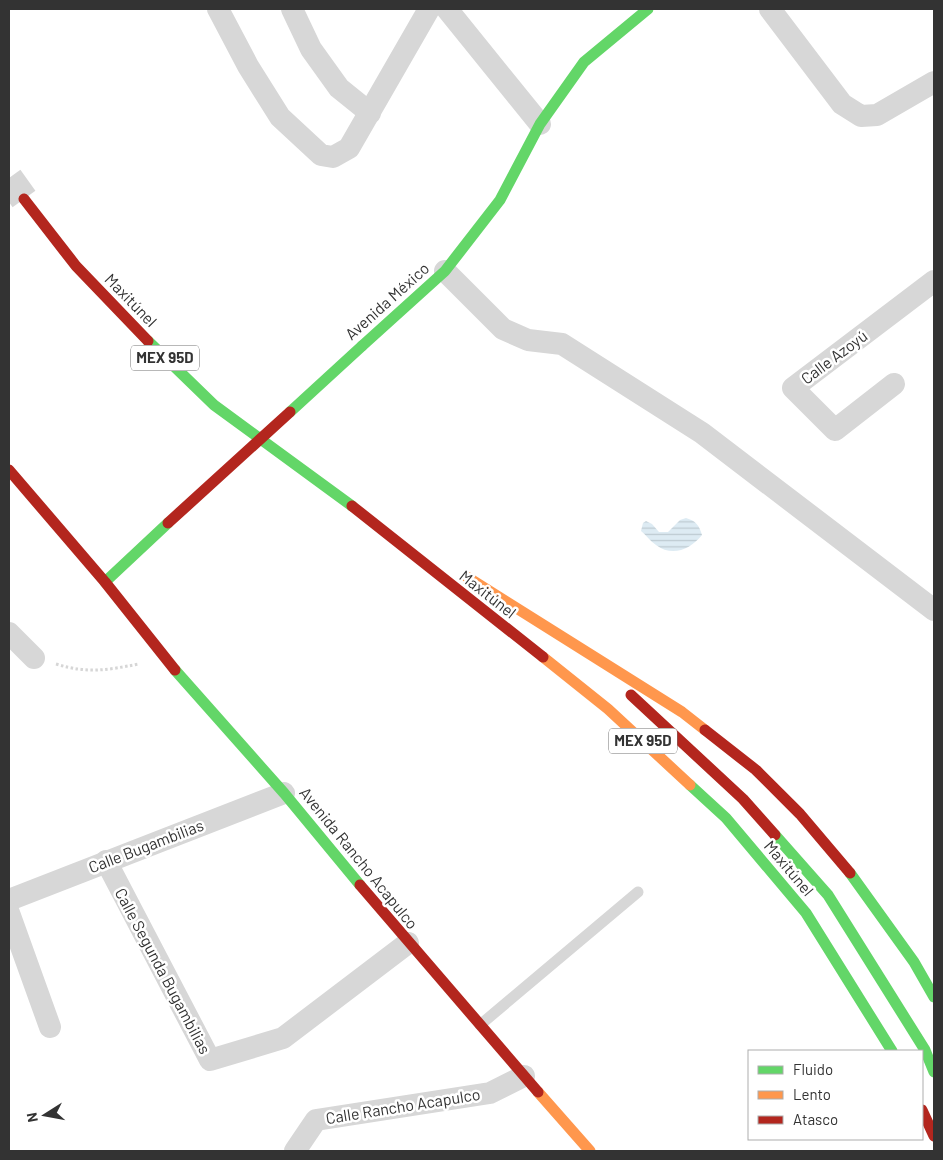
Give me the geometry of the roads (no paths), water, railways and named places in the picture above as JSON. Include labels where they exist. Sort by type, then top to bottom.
[{"type":"main road","name":"Avenida México","points":[[105,582],[168,522],[445,271],[500,200],[540,124],[584,62],[648,9]]},
{"type":"main road","name":"Maxitúnel","points":[[24,198],[76,266],[140,333],[214,405],[331,490],[608,709],[726,818],[806,913],[891,1050]]},
{"type":"main road","points":[[9,470],[105,582]]},
{"type":"main road","name":"MEX 95D","points":[[331,490],[440,560]]},
{"type":"main road","name":"MEX 95D","points":[[456,570],[590,656],[743,799],[828,895],[925,1050],[934,1072]]},
{"type":"main road","name":"Avenida Rancho Acapulco","points":[[105,582],[166,659],[284,793],[408,943],[590,1151]]},
{"type":"main road","points":[[590,656],[682,712],[756,770],[800,814],[863,889],[914,962],[934,997]]},
{"type":"main road","points":[[923,1112],[934,1136]]},
{"type":"street","points":[[218,9],[248,66],[280,117],[321,155],[333,157],[349,148],[429,9]]},
{"type":"street","points":[[292,9],[311,49],[340,88],[370,113]]},
{"type":"street","points":[[447,9],[540,124]]},
{"type":"street","points":[[770,9],[842,104],[860,116],[877,115],[934,82]]},
{"type":"street","points":[[445,271],[503,329],[528,340],[562,344],[702,434],[934,610]]},
{"type":"street","name":"Calle Azoyú","points":[[894,384],[835,430],[793,388],[934,281]]},
{"type":"street","points":[[9,633],[34,658]]},
{"type":"street","name":"Calle Bugambilias","points":[[9,900],[284,793]]},
{"type":"street","name":"Calle Segunda Bugambilias","points":[[106,861],[210,1060],[283,1038],[408,943]]},
{"type":"street","points":[[9,913],[50,1027]]},
{"type":"street","name":"Calle Rancho Acapulco","points":[[295,1151],[316,1120],[490,1093],[524,1076]]},
{"type":"lane","points":[[480,1025],[638,892]]},
{"type":"tunnel","points":[[9,178],[24,199]]}]
